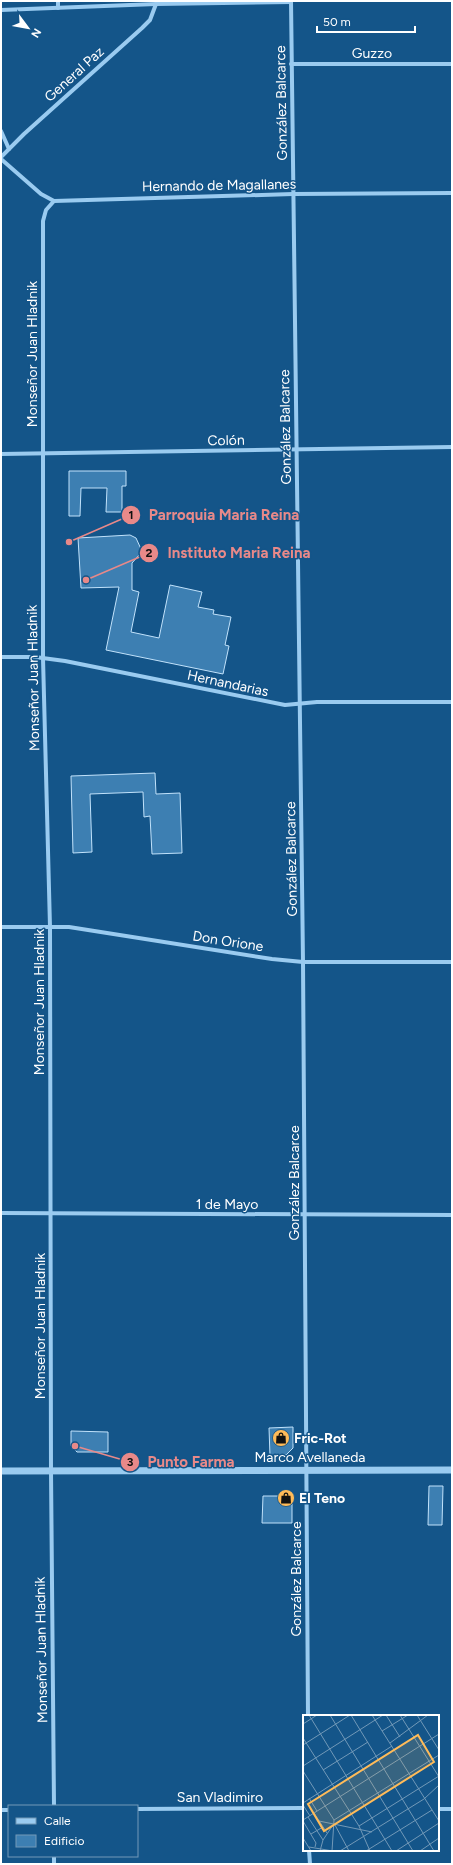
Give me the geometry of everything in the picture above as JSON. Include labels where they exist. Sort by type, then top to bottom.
[{"type":"street","points":[[58,1],[58,8]]},
{"type":"street","points":[[1,10],[291,1]]},
{"type":"street","name":"González Balcarce","points":[[291,1],[306,1216],[308,1715]]},
{"type":"street","name":"General Paz","points":[[1,158],[142,28],[150,20],[156,4]]},
{"type":"street","name":"Guzzo","points":[[291,64],[452,64]]},
{"type":"street","points":[[1,131],[9,149]]},
{"type":"street","points":[[1,158],[41,194],[54,201]]},
{"type":"street","name":"Hernando de Magallanes","points":[[54,201],[293,194],[452,193]]},
{"type":"street","name":"Monseñor Juan Hladnik","points":[[54,201],[46,210],[44,222],[43,454],[43,658],[50,927],[51,1471],[54,1805]]},
{"type":"street","name":"Colón","points":[[1,454],[452,447]]},
{"type":"street","name":"Hernandarias","points":[[1,658],[43,658],[73,662],[285,705],[452,702]]},
{"type":"street","name":"Don Orione","points":[[1,927],[69,927],[272,959],[303,962],[452,962]]},
{"type":"street","name":"1 de Mayo","points":[[1,1213],[306,1216],[452,1215]]},
{"type":"street","name":"Marco Avellaneda","points":[[1,1471],[452,1470]]},
{"type":"street","name":"San Vladimiro","points":[[138,1809],[303,1808]]},
{"type":"street","points":[[439,1809],[452,1809]]},
{"type":"street","points":[[309,1851],[310,1864]]},
{"type":"building","points":[[69,471],[126,471],[126,486],[122,486],[122,512],[106,512],[107,488],[81,488],[80,516],[69,516]]},
{"type":"building","points":[[130,535],[136,538],[141,549],[140,554],[132,563],[132,590],[139,592],[131,632],[159,638],[170,585],[202,592],[198,607],[214,610],[213,614],[231,617],[225,645],[229,646],[223,674],[106,650],[119,587],[81,588],[78,538]]},
{"type":"building","points":[[155,773],[156,794],[180,793],[182,853],[152,854],[150,816],[144,817],[143,792],[90,794],[92,852],[73,853],[71,776]]},
{"type":"building","name":"Fric-Rot","points":[[293,1427],[293,1448],[286,1455],[270,1456],[269,1428]]},
{"type":"building","points":[[71,1431],[108,1432],[108,1452],[77,1452],[71,1446]]},
{"type":"building","points":[[429,1486],[443,1486],[442,1525],[428,1525]]},
{"type":"building","points":[[263,1496],[287,1496],[292,1499],[292,1523],[262,1523]]},
{"type":"place","name":"Parroquia Maria Reina","points":[[69,542]]},
{"type":"place","name":"Instituto Maria Reina","points":[[86,580]]},
{"type":"place","name":"Fric-Rot","points":[[281,1438]]},
{"type":"place","name":"Punto Farma","points":[[75,1446]]},
{"type":"place","name":"El Teno","points":[[286,1498]]}]
